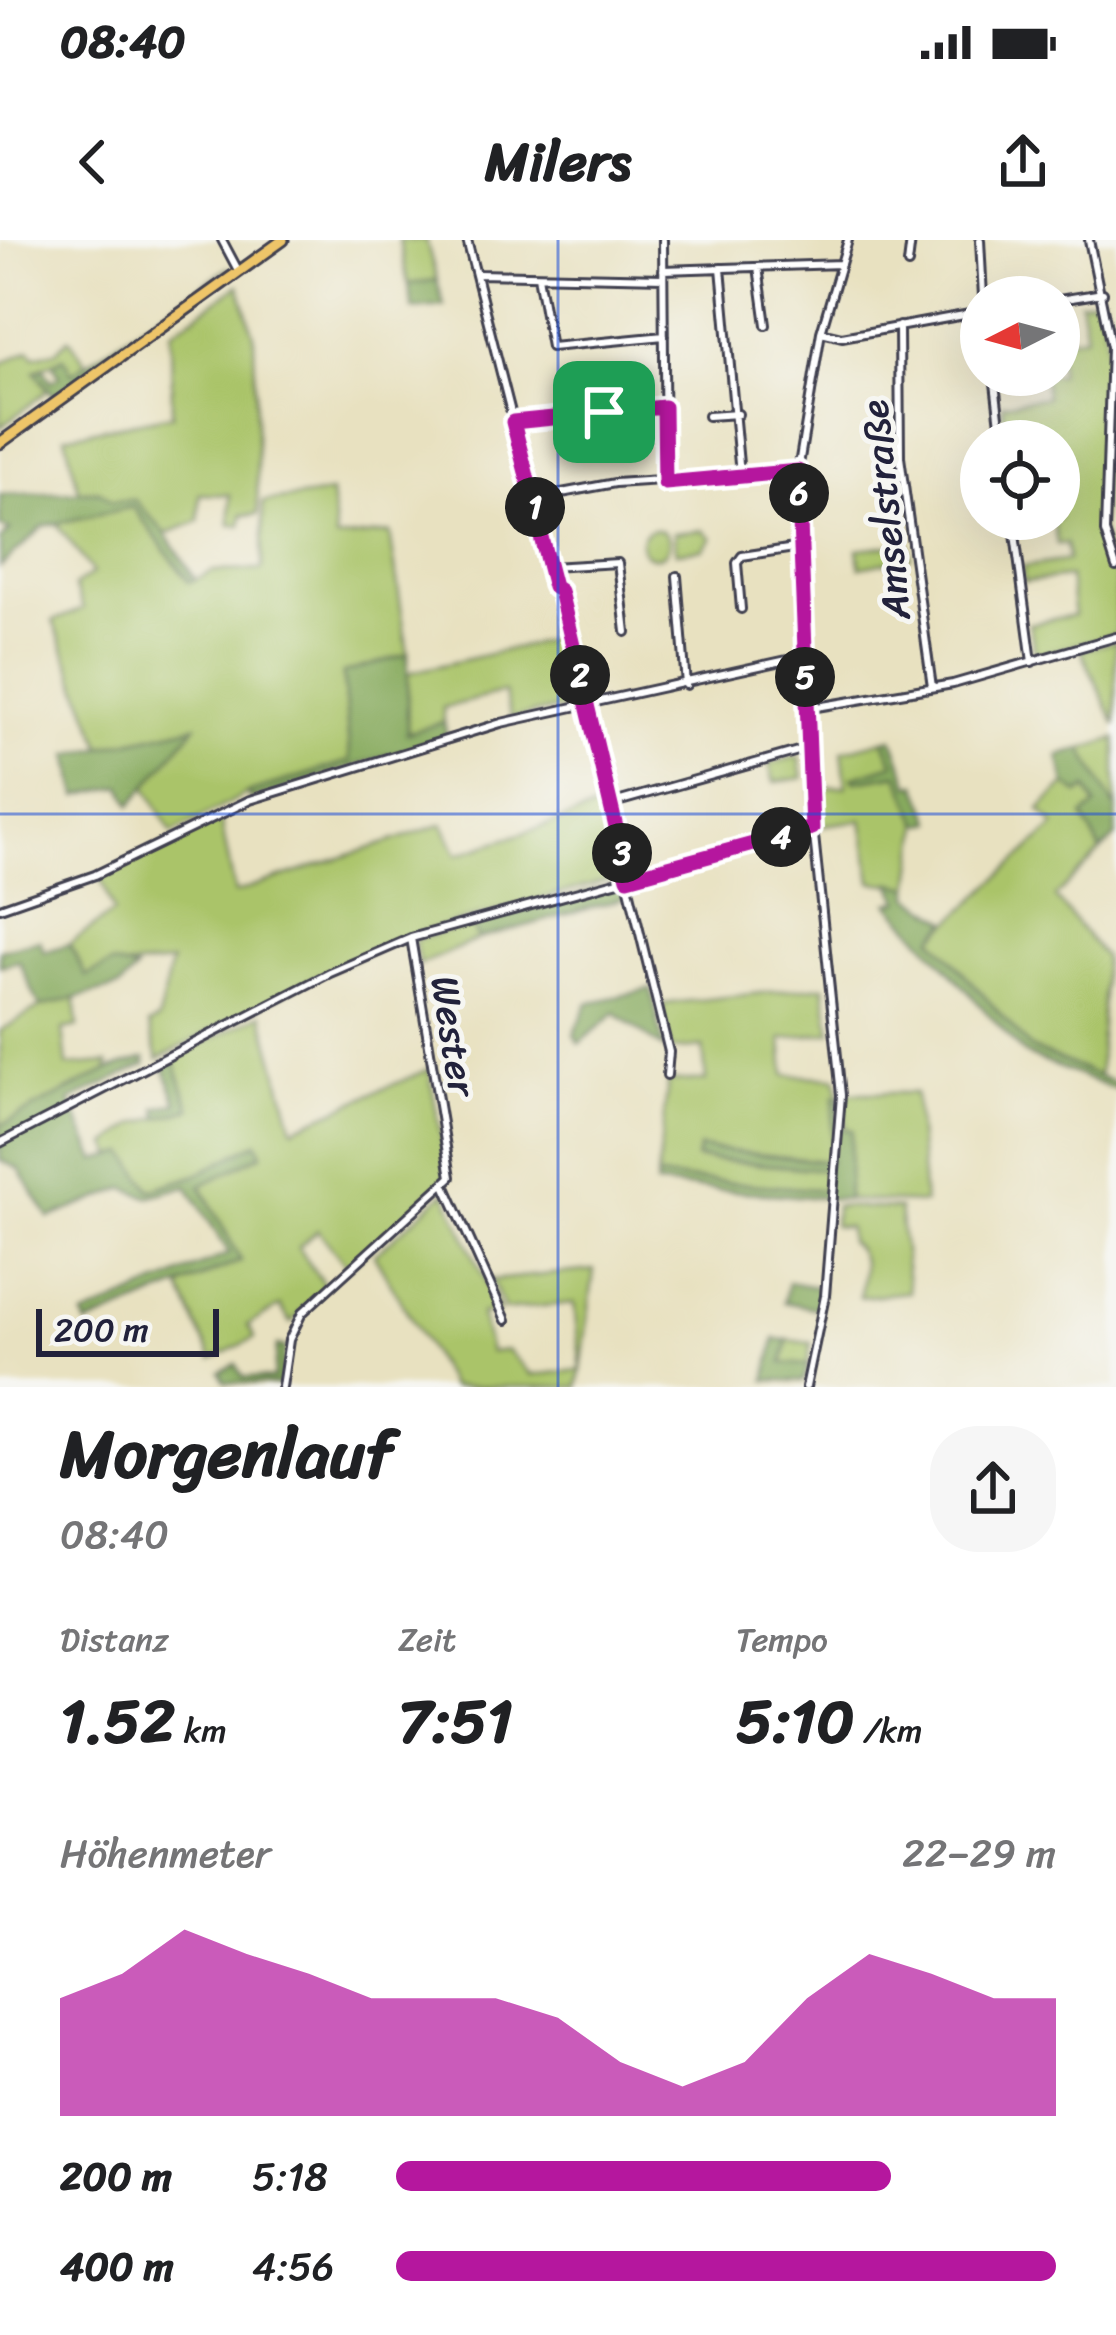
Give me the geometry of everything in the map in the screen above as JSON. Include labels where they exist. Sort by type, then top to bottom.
[{"type":"main road","points":[[0,443],[283,240]]},
{"type":"street","points":[[222,240],[239,272]]},
{"type":"street","points":[[467,240],[530,488],[540,496],[615,483],[798,471]]},
{"type":"street","points":[[663,240],[665,483]]},
{"type":"street","points":[[806,1387],[824,1296],[842,1095],[805,749],[798,471],[821,332],[848,240]]},
{"type":"street","points":[[908,264],[911,240]]},
{"type":"street","points":[[980,240],[982,276]]},
{"type":"street","points":[[1089,240],[1104,293],[1111,347],[1105,532],[1116,567]]},
{"type":"street","points":[[478,274],[663,274],[841,264]]},
{"type":"street","points":[[758,267],[766,325]]},
{"type":"street","points":[[721,268],[740,475]]},
{"type":"street","points":[[538,277],[551,347],[664,336]]},
{"type":"street","points":[[1080,297],[1104,293]]},
{"type":"street","points":[[821,332],[842,337],[960,316]]},
{"type":"street","name":"Amselstraße","points":[[899,326],[900,458],[932,687]]},
{"type":"street","points":[[513,422],[664,407]]},
{"type":"street","points":[[708,416],[738,414]]},
{"type":"street","points":[[540,496],[535,514],[669,1052],[667,1076]]},
{"type":"street","points":[[1016,540],[1032,662]]},
{"type":"street","points":[[741,609],[737,563],[742,556],[802,547]]},
{"type":"street","points":[[550,568],[618,563],[626,632]]},
{"type":"street","points":[[677,576],[684,630],[679,654],[686,685]]},
{"type":"street","points":[[805,709],[932,687],[1116,638]]},
{"type":"street","points":[[0,908],[95,875],[250,800],[502,723],[805,656]]},
{"type":"street","points":[[610,804],[805,749]]},
{"type":"street","points":[[411,938],[812,828]]},
{"type":"street","name":"Wester","points":[[0,1143],[331,973],[411,938],[451,1166],[446,1187]]},
{"type":"street","points":[[282,1387],[289,1340],[302,1313],[446,1187],[506,1320]]},
{"type":"green space","points":[[399,240],[426,240],[437,280],[408,284]]},
{"type":"green space","points":[[230,267],[54,396],[35,372],[44,369],[51,381],[59,376],[53,363],[64,358],[72,373]]},
{"type":"green space","points":[[437,280],[444,306],[413,309],[408,284]]},
{"type":"green space","points":[[239,285],[254,335],[258,514],[242,515],[241,525],[230,525],[230,495],[200,494],[199,521],[166,534],[135,501],[111,501],[100,491],[79,491],[65,436],[172,415],[171,332]]},
{"type":"green space","points":[[1101,298],[1107,346],[1101,530],[1116,576],[1116,634],[1036,655],[1029,624],[1074,615],[1069,577],[1024,582],[1022,567],[1068,560],[1066,544],[1056,540],[1080,540],[1080,420],[1003,420],[1002,404],[1080,396],[1080,336],[1086,335],[1080,301]]},
{"type":"green space","points":[[69,338],[86,363],[71,374],[63,358],[35,371],[48,390],[0,428],[0,364],[30,350],[34,356],[57,351]]},
{"type":"green space","points":[[100,491],[111,501],[135,500],[166,534],[195,579],[189,582],[133,507],[44,526],[0,567],[0,540],[10,530],[0,527],[0,495]]},
{"type":"green space","points":[[331,493],[336,539],[390,533],[408,654],[343,674],[350,761],[248,793],[172,833],[146,787],[194,727],[102,747],[53,621],[83,609],[74,586],[93,573],[56,523],[133,507],[189,582],[214,571],[262,570],[263,502]]},
{"type":"green space","points":[[655,529],[665,533],[669,543],[665,553],[655,557],[645,553],[641,543],[645,533]]},
{"type":"green space","points":[[703,530],[712,538],[703,549],[676,552],[674,533]]},
{"type":"green space","points":[[909,543],[911,557],[860,567],[858,549]]},
{"type":"green space","points":[[562,637],[579,705],[511,718],[504,692],[443,708],[444,722],[407,734],[408,673]]},
{"type":"green space","points":[[1116,641],[1116,725],[1081,650]]},
{"type":"green space","points":[[408,654],[407,733],[444,722],[447,736],[250,800],[248,793],[350,761],[343,673]]},
{"type":"green space","points":[[196,726],[131,805],[122,786],[78,796],[69,755]]},
{"type":"green space","points":[[893,738],[910,785],[917,784],[933,822],[920,825],[898,774],[855,781],[852,777],[894,764],[884,740]]},
{"type":"green space","points":[[1116,738],[1116,809],[1082,749]]},
{"type":"green space","points":[[884,740],[895,764],[853,777],[855,781],[899,774],[920,825],[911,887],[872,882],[862,820],[816,826],[813,788],[846,786],[842,751]]},
{"type":"green space","points":[[1082,749],[1116,809],[1116,836],[1101,851],[1083,816],[1096,806],[1087,788],[1079,794],[1066,784],[1059,756]]},
{"type":"green space","points":[[799,756],[803,778],[774,782],[769,764]]},
{"type":"green space","points":[[1066,784],[1079,794],[1086,787],[1097,807],[1084,817],[1101,851],[1055,897],[1104,957],[1099,1076],[1030,1048],[933,938],[1055,826],[1040,810]]},
{"type":"green space","points":[[607,805],[624,876],[408,936],[328,970],[158,1059],[149,1025],[158,1020],[171,962],[86,977],[69,944],[114,912],[100,877],[220,817],[235,893],[443,824],[457,855]]},
{"type":"green space","points":[[625,882],[629,897],[479,939],[470,925]]},
{"type":"green space","points":[[892,883],[911,887],[910,896],[948,921],[933,938],[1030,1048],[1116,1083],[1116,1090],[1024,1054],[889,903],[900,901]]},
{"type":"green space","points":[[470,925],[479,939],[419,965],[414,940]]},
{"type":"green space","points":[[40,940],[44,952],[69,944],[86,976],[112,964],[136,970],[120,987],[40,1007],[19,961],[0,966],[0,950]]},
{"type":"green space","points":[[824,986],[831,1032],[782,1039],[785,1075],[836,1078],[839,1096],[830,1162],[700,1148],[697,1159],[828,1170],[824,1190],[657,1177],[668,1081],[706,1081],[703,1047],[671,1050],[662,1004]]},
{"type":"green space","points":[[651,989],[664,1049],[615,1013],[579,1044],[574,1035],[588,1003]]},
{"type":"green space","points":[[75,996],[78,1027],[63,1030],[67,1066],[108,1063],[108,1070],[0,1126],[0,1031],[40,1007]]},
{"type":"green space","points":[[262,1014],[293,1128],[429,1069],[448,1176],[348,1268],[318,1230],[298,1248],[325,1286],[291,1323],[280,1306],[248,1325],[255,1338],[212,1359],[180,1287],[241,1261],[201,1185],[262,1154],[256,1143],[194,1176],[151,1190],[126,1154],[114,1156],[108,1145],[135,1124],[190,1109],[173,1058]]},
{"type":"green space","points":[[145,1058],[146,1064],[70,1101],[96,1160],[126,1153],[151,1190],[194,1176],[257,1142],[262,1154],[201,1186],[241,1261],[87,1325],[83,1317],[229,1253],[187,1186],[148,1197],[125,1188],[49,1218],[19,1169],[0,1160],[0,1126],[108,1070]]},
{"type":"green space","points":[[173,1058],[191,1109],[159,1118],[157,1108],[177,1103],[163,1064]]},
{"type":"green space","points":[[846,1093],[915,1093],[924,1203],[847,1200],[852,1131],[845,1130]]},
{"type":"green space","points":[[834,1096],[839,1096],[839,1128],[852,1130],[847,1200],[656,1185],[657,1177],[824,1190],[827,1170],[696,1158],[699,1148],[830,1162]]},
{"type":"green space","points":[[445,1192],[499,1311],[481,1314],[490,1352],[507,1350],[532,1375],[581,1370],[574,1303],[505,1310],[491,1280],[594,1270],[581,1371],[578,1387],[451,1387],[374,1255]]},
{"type":"green space","points":[[835,1206],[899,1209],[909,1292],[860,1297],[862,1261],[849,1241],[848,1227],[834,1226]]},
{"type":"green space","points":[[788,1282],[822,1288],[819,1309],[784,1302]]},
{"type":"green space","points":[[775,1339],[788,1340],[783,1363],[808,1365],[804,1381],[766,1380]]},
{"type":"green space","points":[[788,1340],[811,1343],[808,1365],[783,1364]]},
{"type":"green space","points":[[277,1346],[285,1348],[280,1385],[225,1382],[220,1372],[236,1364],[243,1377],[273,1379]]},
{"type":"route","points":[[664,407],[665,483],[798,471],[805,749],[812,828],[628,878],[571,636],[563,621],[560,591],[554,587],[535,514],[540,496],[530,488],[513,422],[604,412],[612,415],[664,407]]}]
